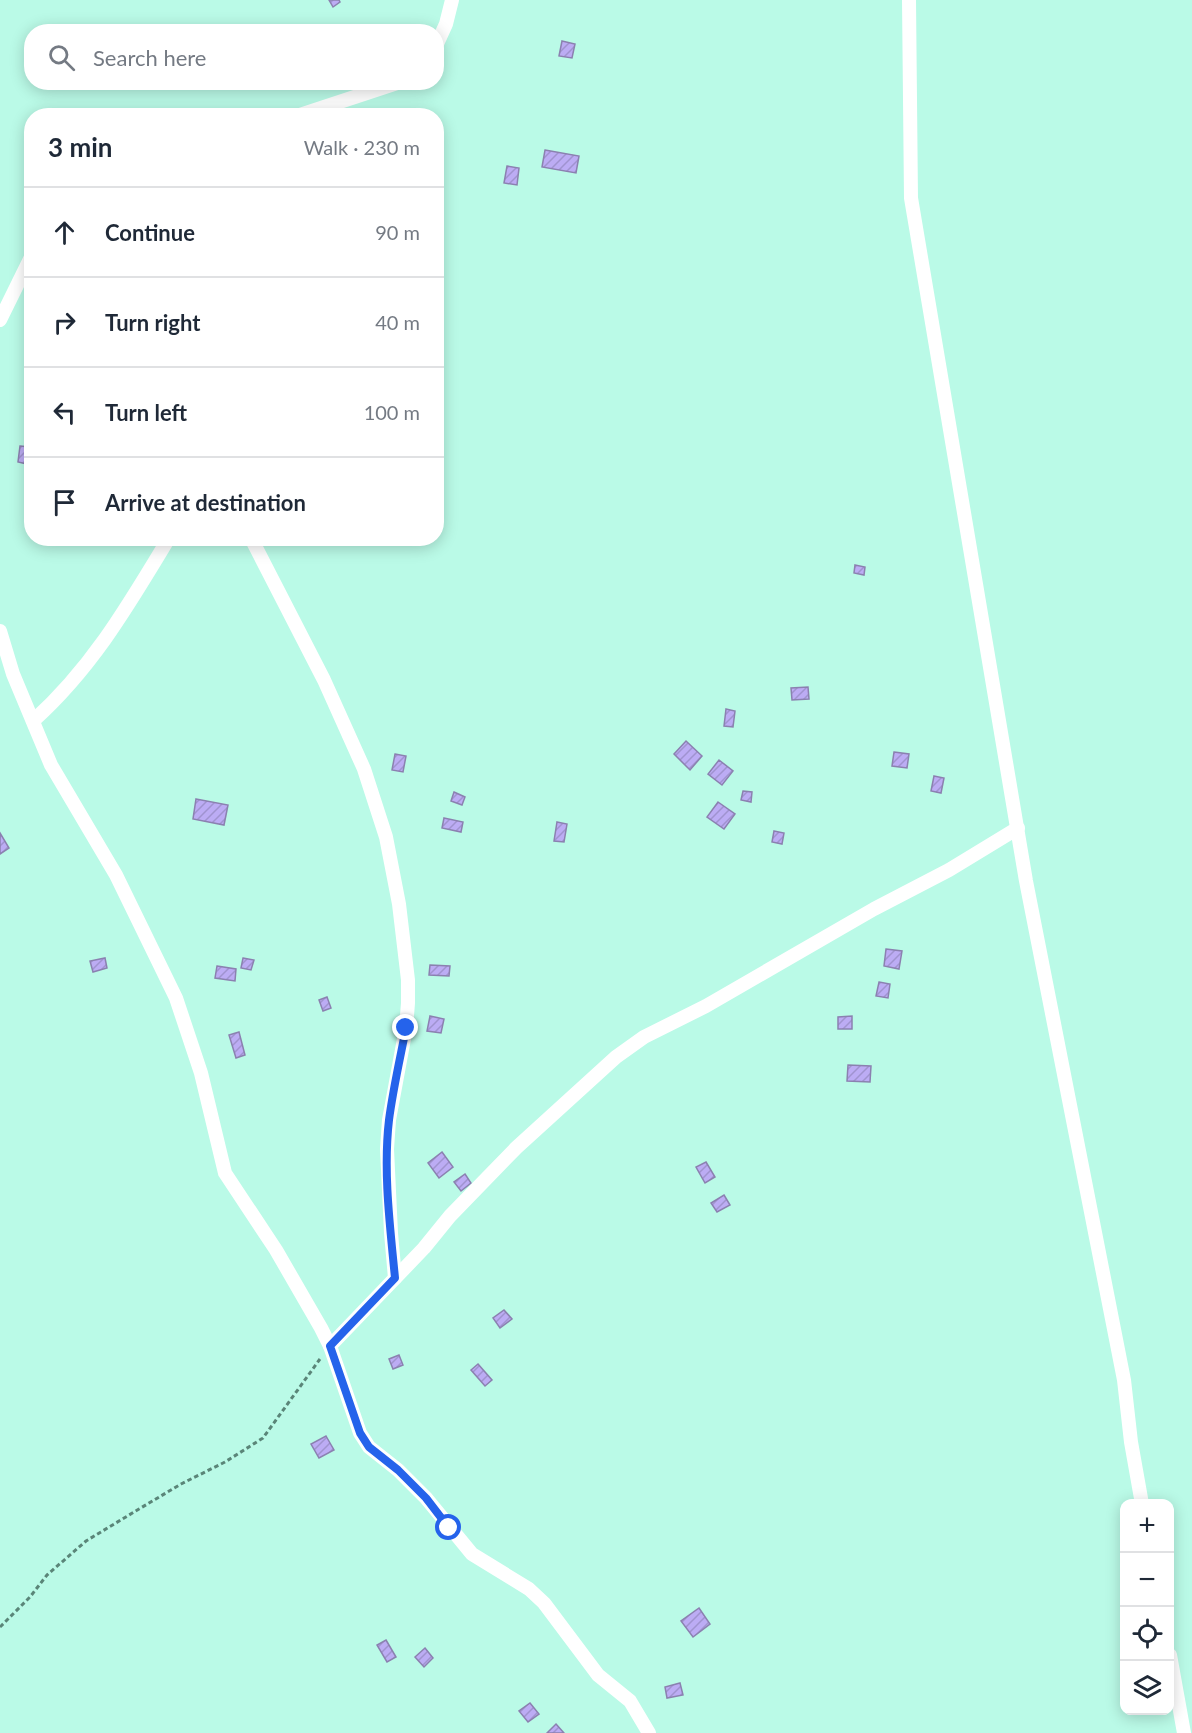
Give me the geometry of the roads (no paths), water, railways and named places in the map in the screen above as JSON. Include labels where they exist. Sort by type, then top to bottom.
[{"type":"street","points":[[444,28],[452,0]]},
{"type":"street","points":[[909,0],[911,198],[1026,880],[1122,1368],[1129,1408],[1131,1442],[1141,1499]]},
{"type":"street","points":[[321,108],[376,90]]},
{"type":"street","points":[[0,320],[24,271]]},
{"type":"street","points":[[33,721],[78,677],[103,644],[164,546]]},
{"type":"street","points":[[255,546],[324,680],[364,769],[386,837],[395,881],[408,1003],[406,1028],[389,1120],[387,1149],[395,1278]]},
{"type":"street","points":[[0,631],[13,674],[51,765],[116,875],[176,998],[201,1073],[225,1173],[276,1250],[330,1346],[360,1433],[369,1447],[398,1470],[426,1498],[472,1554],[529,1589],[544,1603],[598,1675],[630,1701],[649,1733]]},
{"type":"street","points":[[330,1346],[516,1148],[625,1050],[644,1037],[706,1006],[864,915],[949,870],[1018,828]]},
{"type":"street","points":[[1171,1661],[1184,1733]]}]
